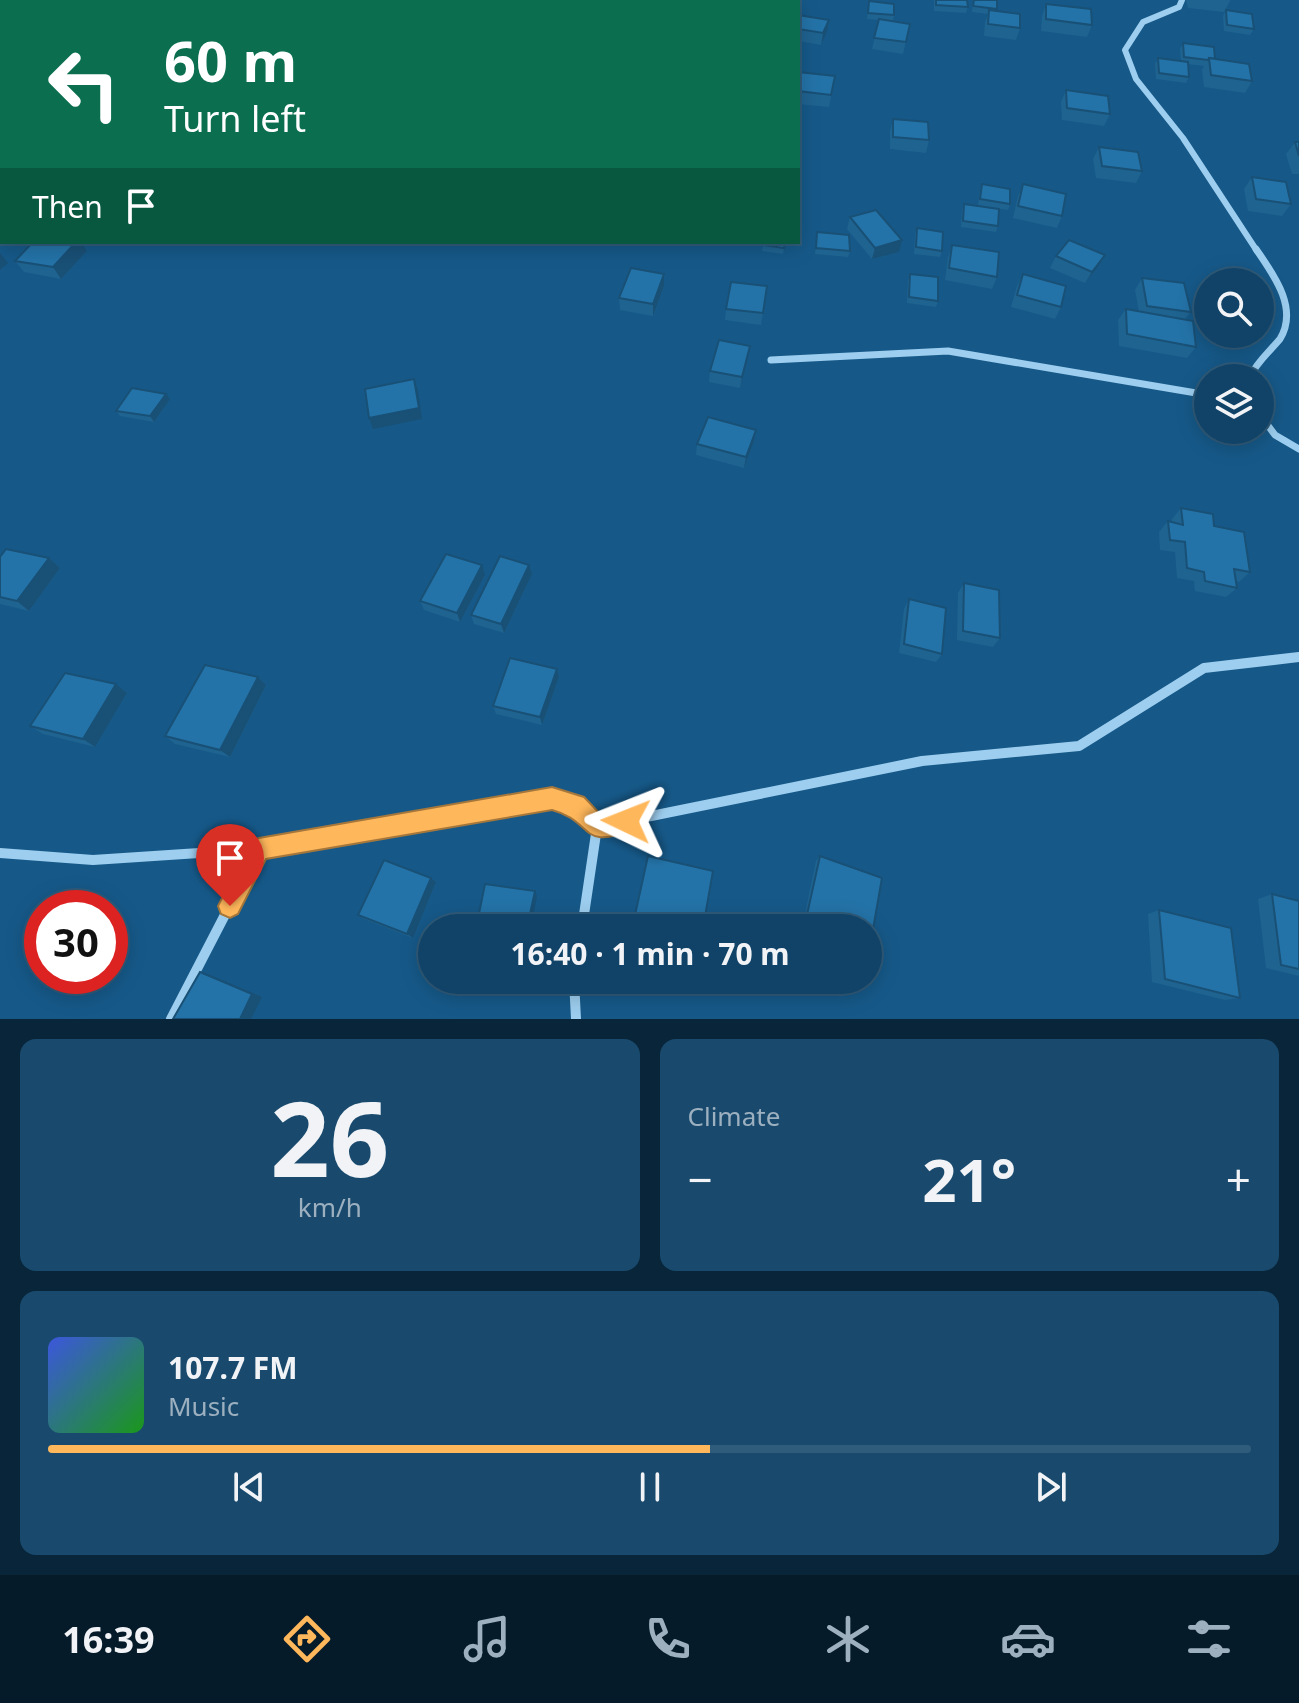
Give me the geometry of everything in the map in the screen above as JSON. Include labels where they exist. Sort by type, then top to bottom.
[{"type":"street","points":[[1182,0],[1179,7],[1143,22],[1125,50],[1132,73],[1183,138],[1287,296],[1293,313],[1292,330],[1259,364]]},
{"type":"street","points":[[771,360],[948,351],[1194,393]]},
{"type":"street","points":[[1274,434],[1299,449]]},
{"type":"street","points":[[597,827],[922,761],[1079,746],[1204,668],[1299,657]]},
{"type":"street","points":[[0,853],[93,860],[259,849],[552,799],[576,805],[597,827]]},
{"type":"street","points":[[584,914],[597,827]]},
{"type":"street","points":[[171,1019],[259,849]]},
{"type":"street","points":[[575,994],[576,1019]]},
{"type":"building","points":[[936,0],[967,0],[968,7],[936,5]]},
{"type":"building","points":[[974,0],[997,0],[997,9],[973,6]]},
{"type":"building","points":[[869,1],[894,4],[894,15],[868,13]]},
{"type":"building","points":[[1046,4],[1091,9],[1092,25],[1046,19]]},
{"type":"building","points":[[989,10],[1020,14],[1020,28],[988,24]]},
{"type":"building","points":[[1226,10],[1252,14],[1254,29],[1227,25]]},
{"type":"building","points":[[800,15],[829,20],[823,33],[800,29]]},
{"type":"building","points":[[879,19],[910,24],[906,42],[874,38]]},
{"type":"building","points":[[1183,43],[1214,47],[1215,59],[1184,57]]},
{"type":"building","points":[[1158,58],[1188,62],[1189,77],[1159,73]]},
{"type":"building","points":[[1209,58],[1249,64],[1252,81],[1211,75]]},
{"type":"building","points":[[800,72],[835,76],[831,95],[800,91]]},
{"type":"building","points":[[1066,90],[1108,96],[1110,114],[1067,108]]},
{"type":"building","points":[[893,119],[928,122],[929,140],[893,137]]},
{"type":"building","points":[[1099,147],[1138,152],[1142,171],[1102,166]]},
{"type":"building","points":[[1252,177],[1286,182],[1291,204],[1256,199]]},
{"type":"building","points":[[982,184],[1010,189],[1010,204],[980,199]]},
{"type":"building","points":[[1023,184],[1066,194],[1062,216],[1018,206]]},
{"type":"building","points":[[964,204],[999,209],[998,226],[963,221]]},
{"type":"building","points":[[876,210],[902,240],[875,248],[850,217]]},
{"type":"building","points":[[917,228],[943,232],[942,251],[916,247]]},
{"type":"building","points":[[817,232],[849,235],[850,251],[816,248]]},
{"type":"building","points":[[1069,240],[1105,255],[1092,272],[1056,256]]},
{"type":"building","points":[[31,244],[74,244],[53,267],[15,261]]},
{"type":"building","points":[[763,244],[785,244],[784,248]]},
{"type":"building","points":[[952,245],[999,252],[997,277],[949,268]]},
{"type":"building","points":[[631,268],[664,274],[653,304],[619,298]]},
{"type":"building","points":[[910,274],[938,277],[938,301],[909,297]]},
{"type":"building","points":[[1023,274],[1066,286],[1061,307],[1017,295]]},
{"type":"building","points":[[1142,278],[1184,283],[1191,312],[1147,306]]},
{"type":"building","points":[[731,282],[767,286],[763,313],[726,309]]},
{"type":"building","points":[[1126,309],[1193,321],[1194,347],[1127,334]]},
{"type":"building","points":[[719,340],[750,346],[742,377],[710,371]]},
{"type":"building","points":[[414,379],[419,408],[369,418],[365,389]]},
{"type":"building","points":[[132,388],[166,394],[150,416],[116,411]]},
{"type":"building","points":[[708,417],[756,430],[746,457],[697,444]]},
{"type":"building","points":[[1181,508],[1213,514],[1214,526],[1244,532],[1250,572],[1234,569],[1237,588],[1205,581],[1204,572],[1187,568],[1185,542],[1170,540],[1168,521],[1183,525]]},
{"type":"building","points":[[6,549],[49,558],[17,601],[0,597],[0,557]]},
{"type":"building","points":[[446,554],[482,565],[457,613],[420,601]]},
{"type":"building","points":[[500,556],[529,565],[501,624],[471,615]]},
{"type":"building","points":[[964,583],[999,590],[1000,638],[963,631]]},
{"type":"building","points":[[909,599],[946,608],[942,654],[904,644]]},
{"type":"building","points":[[510,658],[557,669],[540,717],[493,706]]},
{"type":"building","points":[[205,665],[258,677],[220,750],[165,736]]},
{"type":"building","points":[[65,673],[116,684],[83,739],[30,726]]},
{"type":"building","points":[[648,856],[713,871],[705,914],[635,914]]},
{"type":"building","points":[[820,856],[882,878],[876,914],[807,914]]},
{"type":"building","points":[[384,860],[431,878],[407,934],[358,915]]},
{"type":"building","points":[[485,884],[535,891],[530,914],[479,914]]},
{"type":"building","points":[[1272,894],[1299,901],[1299,969],[1281,965]]},
{"type":"building","points":[[1159,910],[1231,928],[1240,998],[1165,979]]},
{"type":"building","points":[[200,972],[252,994],[240,1019],[173,1019]]},
{"type":"route","points":[[230,906],[259,849],[552,799],[576,805],[597,827],[626,821]]}]
